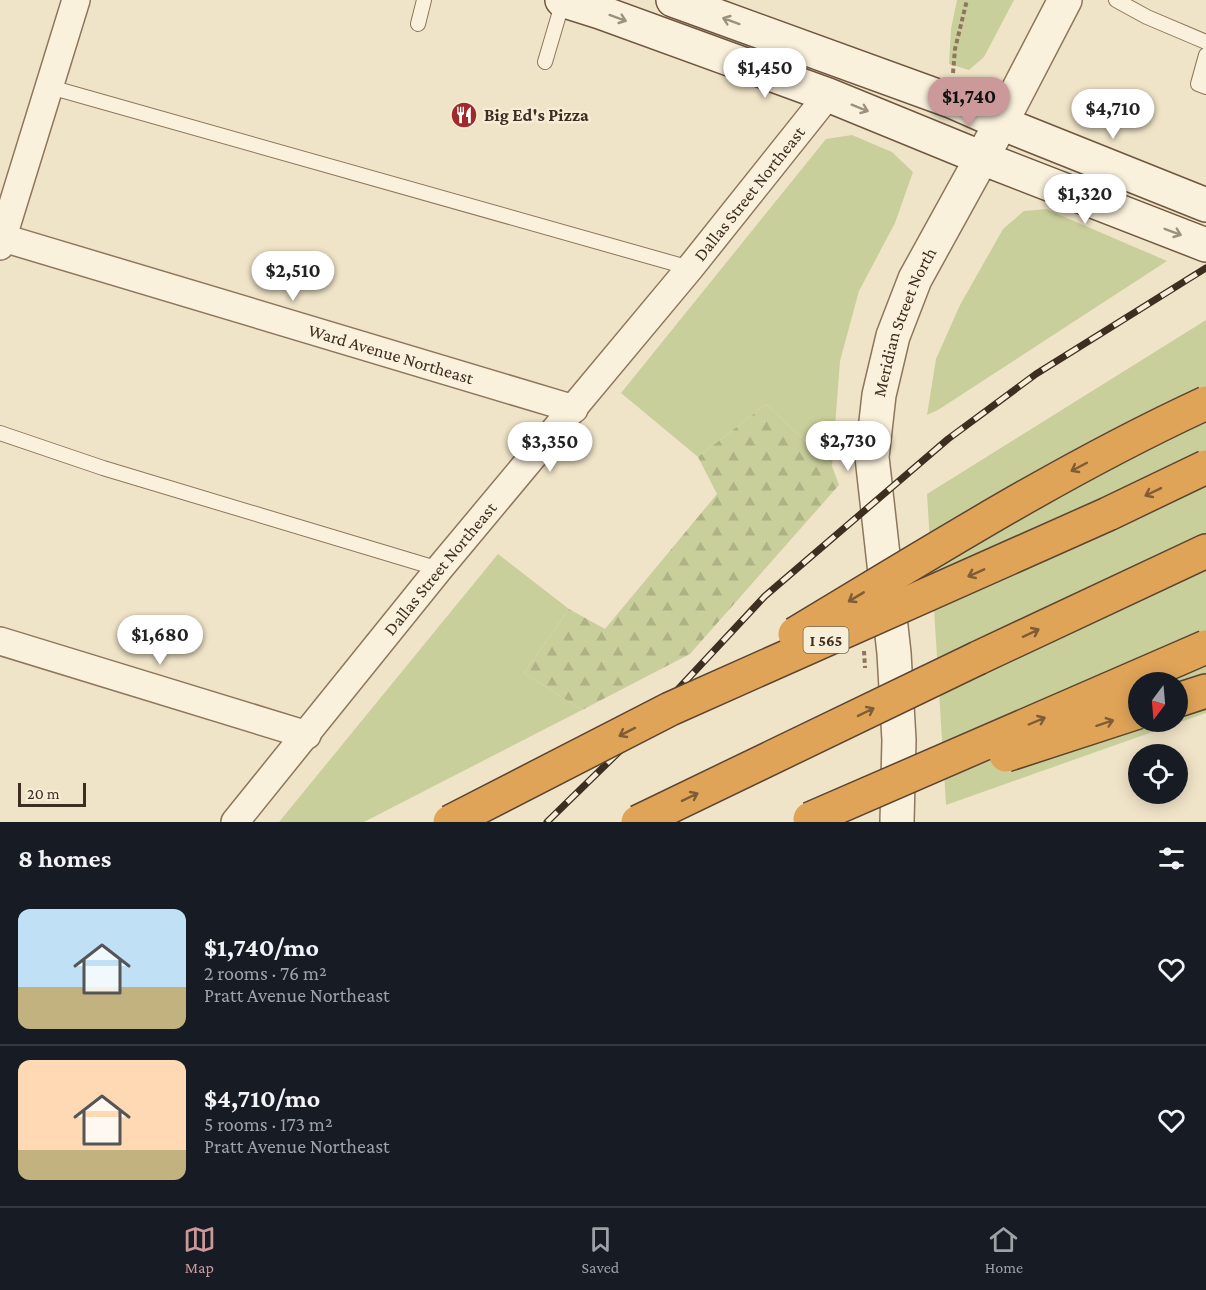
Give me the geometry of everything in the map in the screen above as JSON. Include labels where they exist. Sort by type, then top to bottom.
[{"type":"highway","points":[[669,709],[1035,490],[1166,421],[1206,403]]},
{"type":"highway","name":"I 565","points":[[450,822],[669,709],[1108,514],[1206,467]]},
{"type":"highway","points":[[638,822],[1206,551]]},
{"type":"highway","points":[[807,821],[1206,647]]},
{"type":"highway","points":[[1188,697],[1206,691]]},
{"type":"highway","points":[[807,821],[1128,715]]},
{"type":"main road","points":[[562,0],[828,94],[982,158],[1206,245]]},
{"type":"main road","points":[[673,0],[951,101],[1206,204]]},
{"type":"main road","name":"Meridian Street North","points":[[897,822],[899,740],[894,652],[872,457],[879,395],[893,336],[915,279],[1001,123],[1065,0]]},
{"type":"street","points":[[1,240],[76,0]]},
{"type":"street","name":"Dallas Street Northeast","points":[[235,822],[440,569],[690,268],[828,94]]},
{"type":"street","name":"Ward Avenue Northeast","points":[[1,240],[574,409]]},
{"type":"street","points":[[0,641],[307,735]]},
{"type":"lane","points":[[418,24],[424,0]]},
{"type":"lane","points":[[545,62],[562,0]]},
{"type":"lane","points":[[1116,0],[1147,17],[1206,42]]},
{"type":"lane","points":[[1206,55],[1197,84],[1206,87]]},
{"type":"lane","points":[[50,87],[690,268]]},
{"type":"lane","points":[[0,433],[103,468],[440,569]]},
{"type":"path","points":[[951,101],[955,49],[967,0]]},
{"type":"green space","points":[[957,0],[1014,0],[984,57],[969,70],[949,64],[951,29]]},
{"type":"green space","points":[[852,135],[892,152],[913,172],[895,223],[859,291],[840,361],[832,466],[766,404],[698,457],[621,393],[826,139]]},
{"type":"green space","points":[[1046,209],[1167,261],[927,415],[936,359],[960,305],[1003,229],[1024,211]]},
{"type":"green space","points":[[1206,320],[1206,713],[1188,719],[1188,672],[1128,672],[1128,732],[1152,732],[946,805],[927,494]]},
{"type":"green space","points":[[766,404],[832,466],[839,485],[690,654],[582,710],[524,673],[569,609],[605,629],[717,494],[698,457]]},
{"type":"green space","points":[[498,554],[569,609],[524,673],[582,710],[364,822],[279,822]]},
{"type":"railway","points":[[547,822],[626,745],[765,596],[948,439],[1036,374],[1206,268]]},
{"type":"place","name":"Big Ed's Pizza","points":[[464,115]]}]
